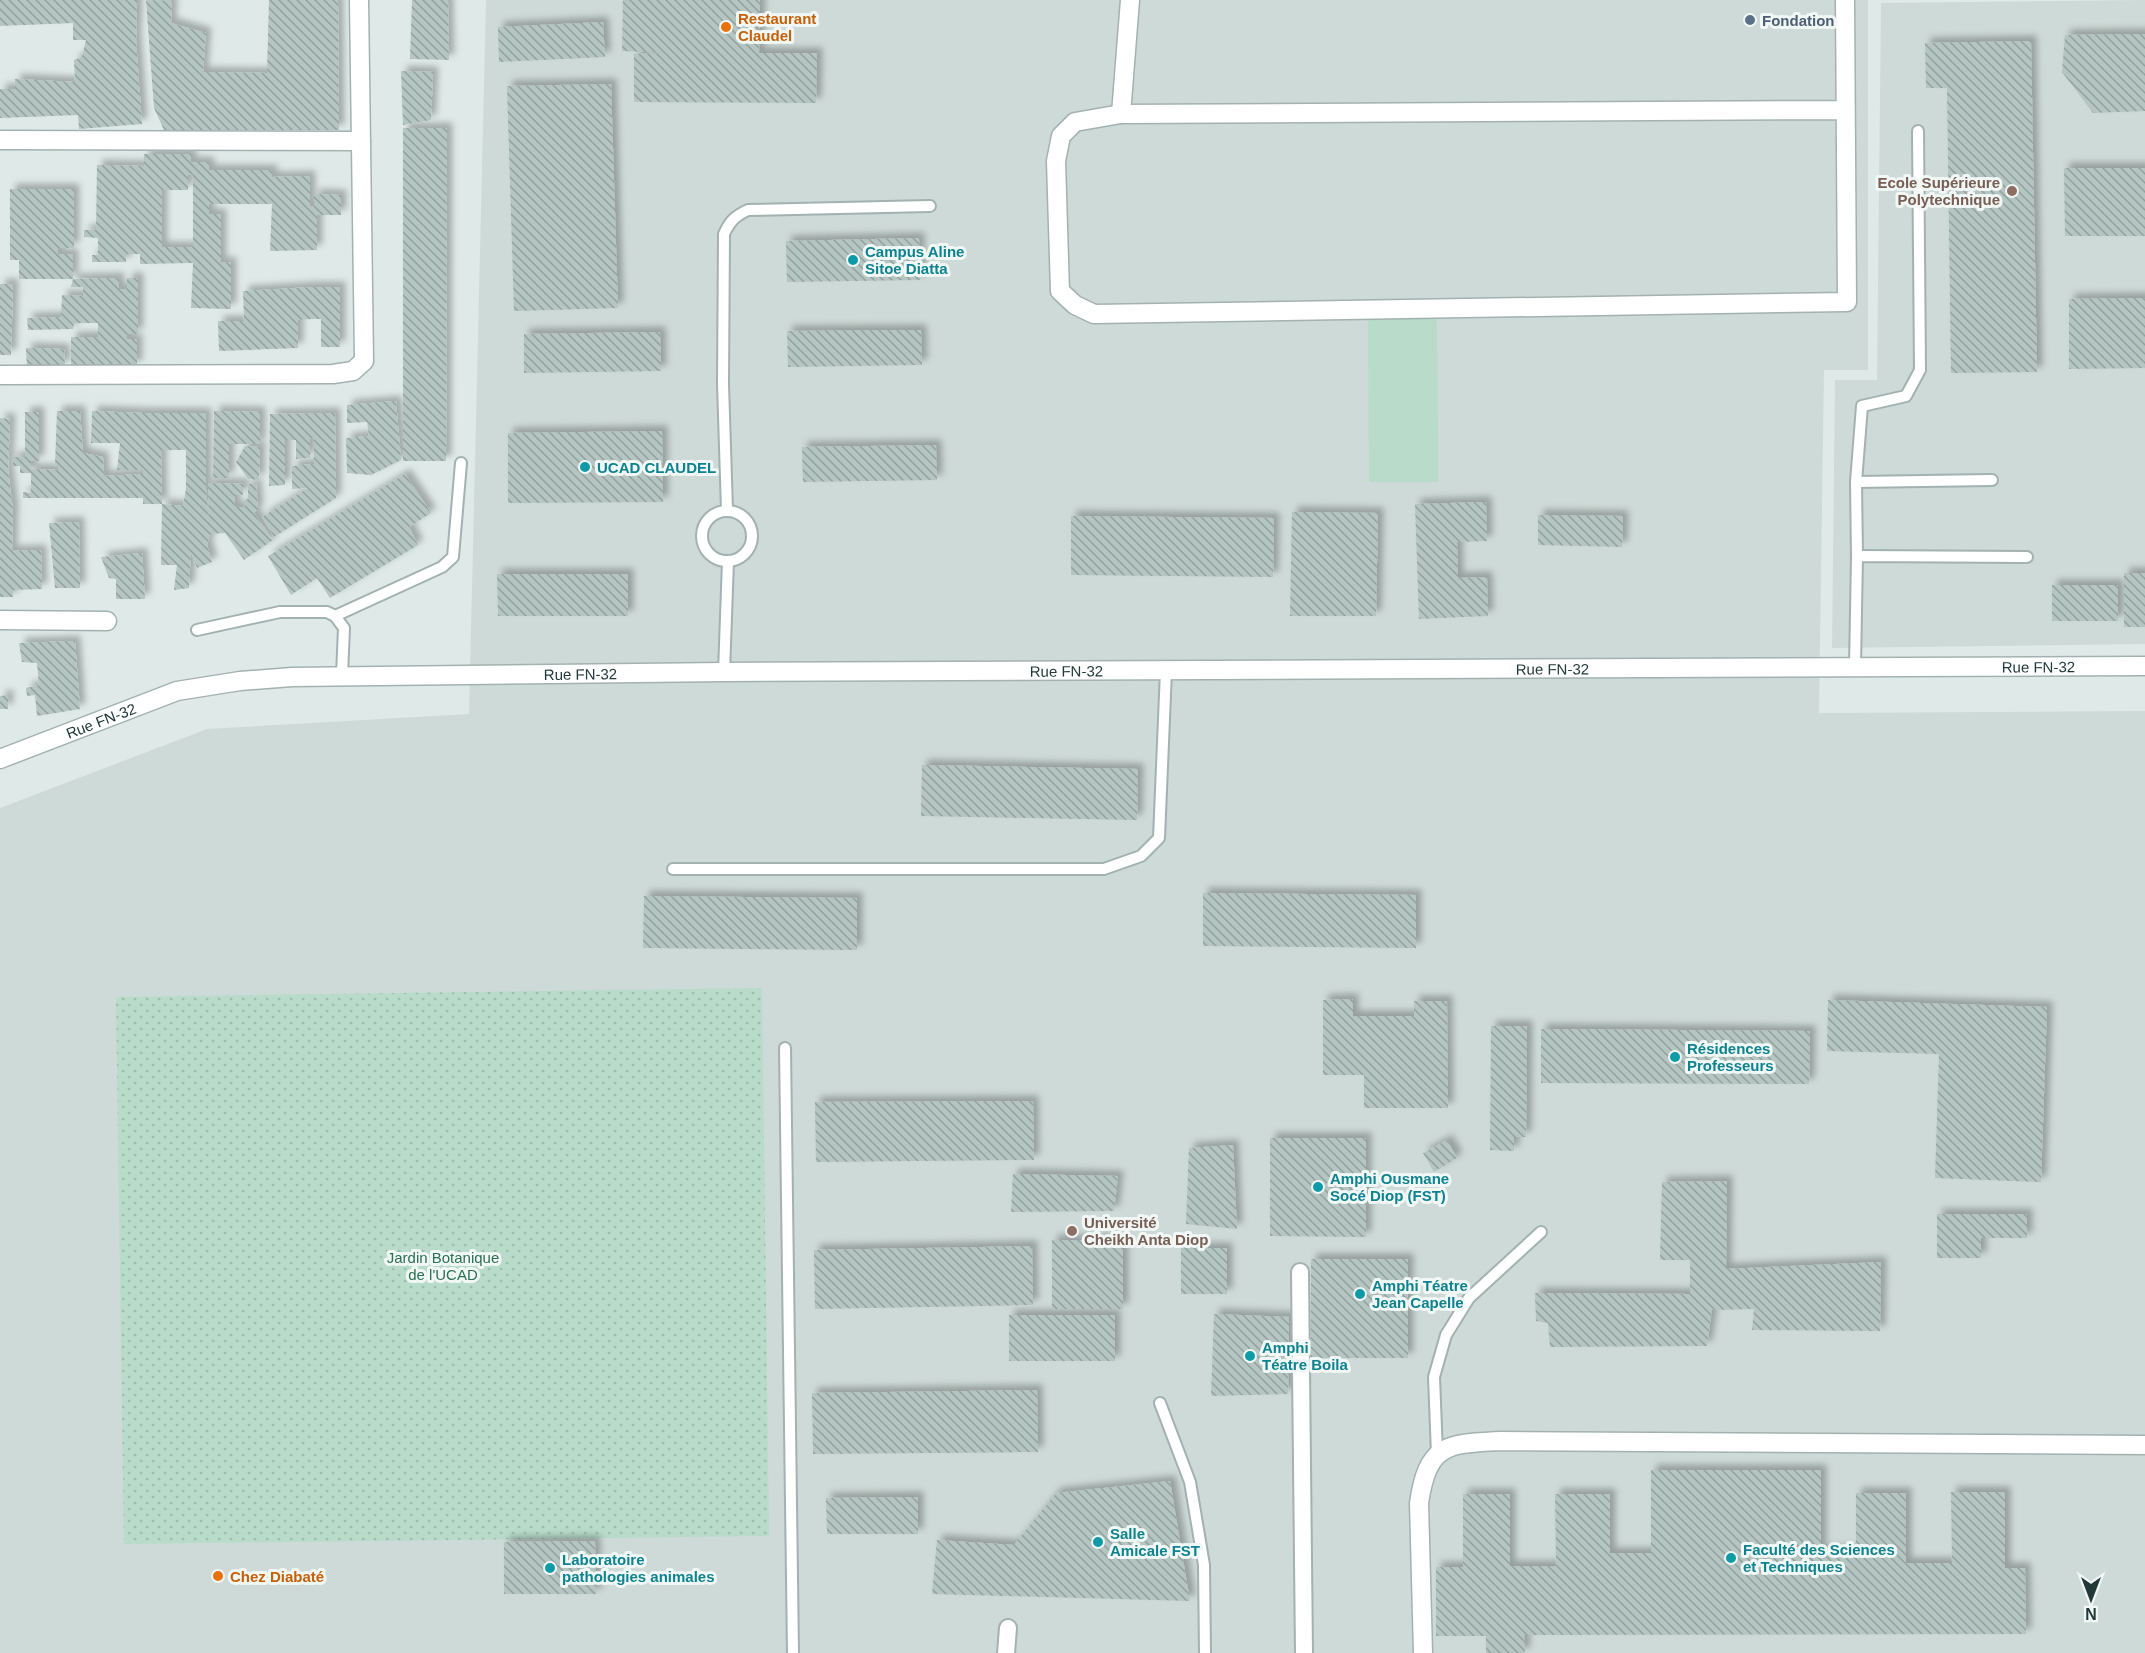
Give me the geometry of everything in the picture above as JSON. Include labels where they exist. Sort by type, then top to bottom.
[{"type":"street","points":[[0,375],[333,374],[353,371],[364,361],[359,0]]},
{"type":"street","points":[[1121,114],[1130,0]]},
{"type":"street","points":[[1845,0],[1847,302],[1094,314],[1076,305],[1060,291],[1056,161],[1061,136],[1074,122],[1121,114],[1845,110]]},
{"type":"street","points":[[0,140],[361,141]]},
{"type":"street","points":[[0,620],[107,621]]},
{"type":"street","name":"Rue FN-32","points":[[0,759],[177,691],[240,681],[342,675],[2145,666]]},
{"type":"street","points":[[1300,1272],[1304,1653]]},
{"type":"street","points":[[1423,1653],[1419,1503],[1424,1476],[1437,1454],[1456,1444],[1500,1441],[2145,1445]]},
{"type":"street","points":[[1006,1653],[1008,1628]]},
{"type":"lane","points":[[1855,667],[1856,482],[1862,406],[1906,396],[1920,370],[1918,130]]},
{"type":"lane","points":[[727,510],[723,362],[724,234],[729,223],[736,215],[748,210],[930,206]]},
{"type":"lane","points":[[335,616],[442,567],[453,557],[461,463]]},
{"type":"lane","points":[[1856,482],[1992,480]]},
{"type":"lane","points":[[727,510],[740,513],[749,522],[753,535],[750,548],[741,558],[728,561],[716,559],[706,551],[701,541],[703,526],[712,514],[727,510]]},
{"type":"lane","points":[[1857,556],[2027,557]]},
{"type":"lane","points":[[724,672],[728,561]]},
{"type":"lane","points":[[197,630],[280,612],[327,612],[335,616],[344,628],[342,675]]},
{"type":"lane","points":[[673,869],[1104,869],[1142,856],[1159,838],[1166,670]]},
{"type":"lane","points":[[785,1048],[794,1653]]},
{"type":"lane","points":[[1437,1454],[1434,1377],[1446,1335],[1469,1298],[1541,1232]]},
{"type":"lane","points":[[1160,1403],[1190,1482],[1204,1564],[1205,1653]]},
{"type":"shaded area","name":"Université Cheikh Anta Diop","points":[[486,0],[1868,0],[1868,370],[1824,370],[1819,713],[2145,711],[2145,1653],[0,1653],[0,808],[207,729],[469,714]]},
{"type":"shaded area","name":"Ecole Supérieure Polytechnique","points":[[2145,0],[2145,644],[1832,648],[1835,380],[1877,380],[1881,3]]},
{"type":"green space","points":[[1368,319],[1437,319],[1438,482],[1369,482]]},
{"type":"green space","name":"Jardin Botanique de l'UCAD","points":[[762,988],[769,1536],[124,1544],[116,997]]},
{"type":"building","points":[[0,0],[137,0],[136,40],[142,124],[79,129],[78,115],[0,118],[0,89],[15,89],[15,79],[75,82],[74,60],[82,57],[86,40],[73,40],[73,23],[0,26]]},
{"type":"building","points":[[146,0],[172,1],[171,23],[206,33],[203,72],[267,73],[269,0],[338,0],[339,130],[164,130],[154,108]]},
{"type":"building","points":[[412,0],[448,0],[449,60],[410,59]]},
{"type":"building","name":"Restaurant Claudel","points":[[623,0],[760,0],[759,53],[817,53],[816,103],[634,102],[634,54],[670,53],[622,51]]},
{"type":"building","points":[[603,22],[605,57],[499,62],[498,27]]},
{"type":"building","points":[[2145,34],[2145,111],[2093,113],[2062,72],[2065,35]]},
{"type":"building","points":[[2031,41],[2037,372],[1951,373],[1947,88],[1926,88],[1925,43]]},
{"type":"building","points":[[401,71],[433,72],[431,120],[403,125]]},
{"type":"building","points":[[611,84],[618,308],[514,311],[507,86]]},
{"type":"building","points":[[403,128],[447,128],[446,461],[403,461]]},
{"type":"building","points":[[144,154],[191,154],[191,162],[209,162],[209,170],[272,170],[272,177],[310,176],[310,207],[314,206],[314,194],[341,195],[341,215],[317,215],[317,250],[270,251],[272,204],[209,204],[209,214],[221,214],[221,263],[231,262],[231,309],[191,308],[193,263],[140,264],[140,254],[126,254],[126,262],[92,262],[92,255],[98,255],[98,238],[84,237],[84,230],[96,230],[97,165],[144,166]],"holes":[[[188,174],[193,175],[193,247],[162,247],[162,190],[188,190]]]},
{"type":"building","points":[[2064,168],[2145,168],[2145,236],[2065,236]]},
{"type":"building","points":[[10,189],[74,189],[74,248],[58,248],[58,254],[73,254],[73,279],[19,279],[19,260],[10,260]]},
{"type":"building","name":"Campus Aline Sitoe Diatta","points":[[919,238],[920,280],[787,282],[786,241]]},
{"type":"building","points":[[119,278],[119,289],[127,289],[127,278],[138,278],[138,334],[127,334],[127,339],[137,339],[137,366],[71,366],[71,337],[98,337],[98,323],[74,323],[73,329],[28,330],[27,318],[61,317],[62,295],[83,296],[83,287],[71,287],[73,279]]},
{"type":"building","points":[[0,284],[13,284],[11,355],[0,355]]},
{"type":"building","points":[[340,287],[340,347],[321,347],[321,319],[312,319],[298,320],[298,348],[219,351],[218,321],[244,321],[243,291]]},
{"type":"building","points":[[2145,298],[2145,368],[2069,369],[2069,299]]},
{"type":"building","points":[[921,330],[922,365],[788,367],[787,331]]},
{"type":"building","points":[[660,332],[661,371],[524,373],[524,334]]},
{"type":"building","points":[[26,348],[64,349],[65,366],[27,368]]},
{"type":"building","points":[[396,401],[401,460],[371,475],[347,473],[346,438],[369,436],[367,422],[347,423],[347,405]]},
{"type":"building","points":[[57,411],[80,411],[83,453],[103,457],[104,476],[143,474],[143,470],[117,470],[120,443],[91,443],[92,411],[206,413],[206,489],[209,521],[208,483],[244,484],[243,495],[235,494],[235,507],[245,507],[244,500],[248,499],[248,484],[256,484],[258,509],[254,513],[273,540],[244,560],[225,533],[210,534],[207,545],[212,562],[197,568],[191,552],[189,588],[174,590],[177,565],[161,565],[162,504],[143,504],[143,498],[23,498],[23,492],[31,493],[31,473],[20,473],[20,466],[13,466],[13,457],[25,457],[25,412],[39,412],[39,461],[31,461],[31,469],[58,470],[58,466],[55,465]],"holes":[[[161,450],[186,450],[186,489],[183,506],[162,504]]]},
{"type":"building","points":[[214,411],[260,412],[260,444],[229,444],[229,478],[213,478]]},
{"type":"building","points":[[335,413],[336,498],[274,537],[262,517],[308,488],[292,489],[292,466],[314,464],[314,438],[310,439],[310,458],[296,459],[296,440],[285,440],[285,485],[269,486],[270,414]]},
{"type":"building","points":[[0,418],[10,419],[8,470],[13,510],[12,551],[41,550],[42,589],[13,590],[13,597],[0,597]]},
{"type":"building","name":"UCAD CLAUDEL","points":[[662,431],[663,502],[508,503],[508,433]]},
{"type":"building","points":[[936,445],[937,480],[803,482],[802,447]]},
{"type":"building","points":[[245,446],[260,447],[259,480],[248,479],[236,462]]},
{"type":"building","points":[[405,474],[431,513],[409,527],[418,545],[330,598],[317,578],[291,595],[268,556]]},
{"type":"building","points":[[1486,502],[1487,541],[1457,542],[1458,578],[1487,577],[1488,616],[1419,619],[1415,504]]},
{"type":"building","points":[[1292,512],[1378,513],[1376,616],[1290,616]]},
{"type":"building","points":[[1538,515],[1623,516],[1622,547],[1538,545]]},
{"type":"building","points":[[1071,516],[1274,518],[1273,577],[1071,575]]},
{"type":"building","points":[[79,522],[80,588],[55,588],[49,523]]},
{"type":"building","points":[[142,553],[145,599],[116,599],[116,579],[109,578],[101,557]]},
{"type":"building","points":[[2124,573],[2145,573],[2145,627],[2124,627]]},
{"type":"building","points":[[497,574],[628,574],[628,616],[498,616]]},
{"type":"building","points":[[2052,585],[2118,585],[2118,621],[2052,621]]},
{"type":"building","points":[[75,641],[80,709],[37,716],[35,695],[27,696],[26,688],[39,685],[37,663],[22,662],[19,643]]},
{"type":"building","points":[[8,695],[8,709],[0,709],[0,696]]},
{"type":"building","points":[[922,765],[1138,769],[1137,820],[921,816]]},
{"type":"building","points":[[1203,893],[1416,895],[1416,948],[1203,946]]},
{"type":"building","points":[[644,896],[857,898],[857,950],[643,948]]},
{"type":"building","points":[[1353,999],[1353,1016],[1414,1016],[1414,1001],[1447,1001],[1448,1108],[1364,1108],[1364,1075],[1323,1075],[1323,1000]]},
{"type":"building","points":[[1828,1000],[2047,1007],[2041,1182],[1935,1178],[1939,1054],[1827,1051]]},
{"type":"building","points":[[1491,1026],[1527,1026],[1526,1137],[1514,1137],[1514,1151],[1490,1150]]},
{"type":"building","name":"Résidences Professeurs","points":[[1541,1029],[1810,1031],[1809,1084],[1541,1083]]},
{"type":"building","points":[[1033,1101],[1034,1160],[816,1162],[815,1102]]},
{"type":"building","name":"Amphi Ousmane Socé Diop (FST)","points":[[1270,1138],[1366,1138],[1366,1237],[1270,1236]]},
{"type":"building","points":[[1447,1140],[1457,1158],[1434,1172],[1423,1153]]},
{"type":"building","points":[[1233,1145],[1237,1229],[1186,1224],[1189,1148]]},
{"type":"building","points":[[1013,1174],[1118,1176],[1114,1211],[1011,1212]]},
{"type":"building","points":[[1727,1181],[1726,1269],[1881,1262],[1880,1331],[1752,1330],[1754,1309],[1712,1310],[1707,1346],[1550,1347],[1548,1323],[1536,1321],[1535,1293],[1690,1294],[1690,1260],[1660,1260],[1662,1182]]},
{"type":"building","points":[[1937,1214],[2027,1214],[2027,1238],[1981,1238],[1981,1258],[1937,1258]]},
{"type":"building","points":[[1052,1240],[1123,1240],[1123,1309],[1052,1309]]},
{"type":"building","points":[[1032,1246],[1033,1305],[815,1309],[814,1250]]},
{"type":"building","points":[[1181,1248],[1227,1248],[1227,1294],[1181,1294]]},
{"type":"building","name":"Amphi Téatre Jean Capelle","points":[[1311,1259],[1408,1259],[1408,1358],[1311,1358]]},
{"type":"building","name":"Amphi Téatre Boila","points":[[1214,1314],[1289,1317],[1288,1394],[1211,1396]]},
{"type":"building","points":[[1009,1315],[1115,1315],[1115,1361],[1009,1361]]},
{"type":"building","points":[[1037,1390],[1038,1452],[813,1454],[812,1393]]},
{"type":"building","name":"Faculté des Sciences et Techniques","points":[[1651,1470],[1821,1470],[1821,1551],[1856,1551],[1856,1493],[1906,1493],[1906,1563],[1952,1563],[1951,1492],[2005,1492],[2005,1568],[2025,1568],[2026,1634],[1524,1635],[1525,1653],[1486,1653],[1486,1636],[1436,1636],[1436,1567],[1463,1567],[1463,1494],[1510,1494],[1510,1566],[1556,1566],[1555,1494],[1610,1494],[1610,1553],[1651,1553]]},
{"type":"building","name":"Salle Amicale FST","points":[[1170,1481],[1190,1601],[932,1594],[937,1540],[1014,1545],[1056,1493]]},
{"type":"building","points":[[918,1497],[918,1534],[827,1534],[826,1498]]},
{"type":"building","name":"Laboratoire pathologies animales","points":[[595,1541],[596,1594],[504,1594],[504,1542]]},
{"type":"place","name":"Fondation","points":[[1750,20]]},
{"type":"place","name":"Restaurant Claudel","points":[[726,27]]},
{"type":"place","name":"Ecole Supérieure Polytechnique","points":[[2012,191]]},
{"type":"place","name":"Campus Aline Sitoe Diatta","points":[[853,260]]},
{"type":"place","name":"UCAD CLAUDEL","points":[[585,467]]},
{"type":"place","name":"Résidences Professeurs","points":[[1675,1057]]},
{"type":"place","name":"Amphi Ousmane Socé Diop (FST)","points":[[1318,1187]]},
{"type":"place","name":"Université Cheikh Anta Diop","points":[[1072,1231]]},
{"type":"place","name":"Amphi Téatre Jean Capelle","points":[[1360,1294]]},
{"type":"place","name":"Amphi Téatre Boila","points":[[1250,1356]]},
{"type":"place","name":"Salle Amicale FST","points":[[1098,1542]]},
{"type":"place","name":"Faculté des Sciences et Techniques","points":[[1731,1558]]},
{"type":"place","name":"Laboratoire pathologies animales","points":[[550,1568]]},
{"type":"place","name":"Chez Diabaté","points":[[218,1576]]}]
